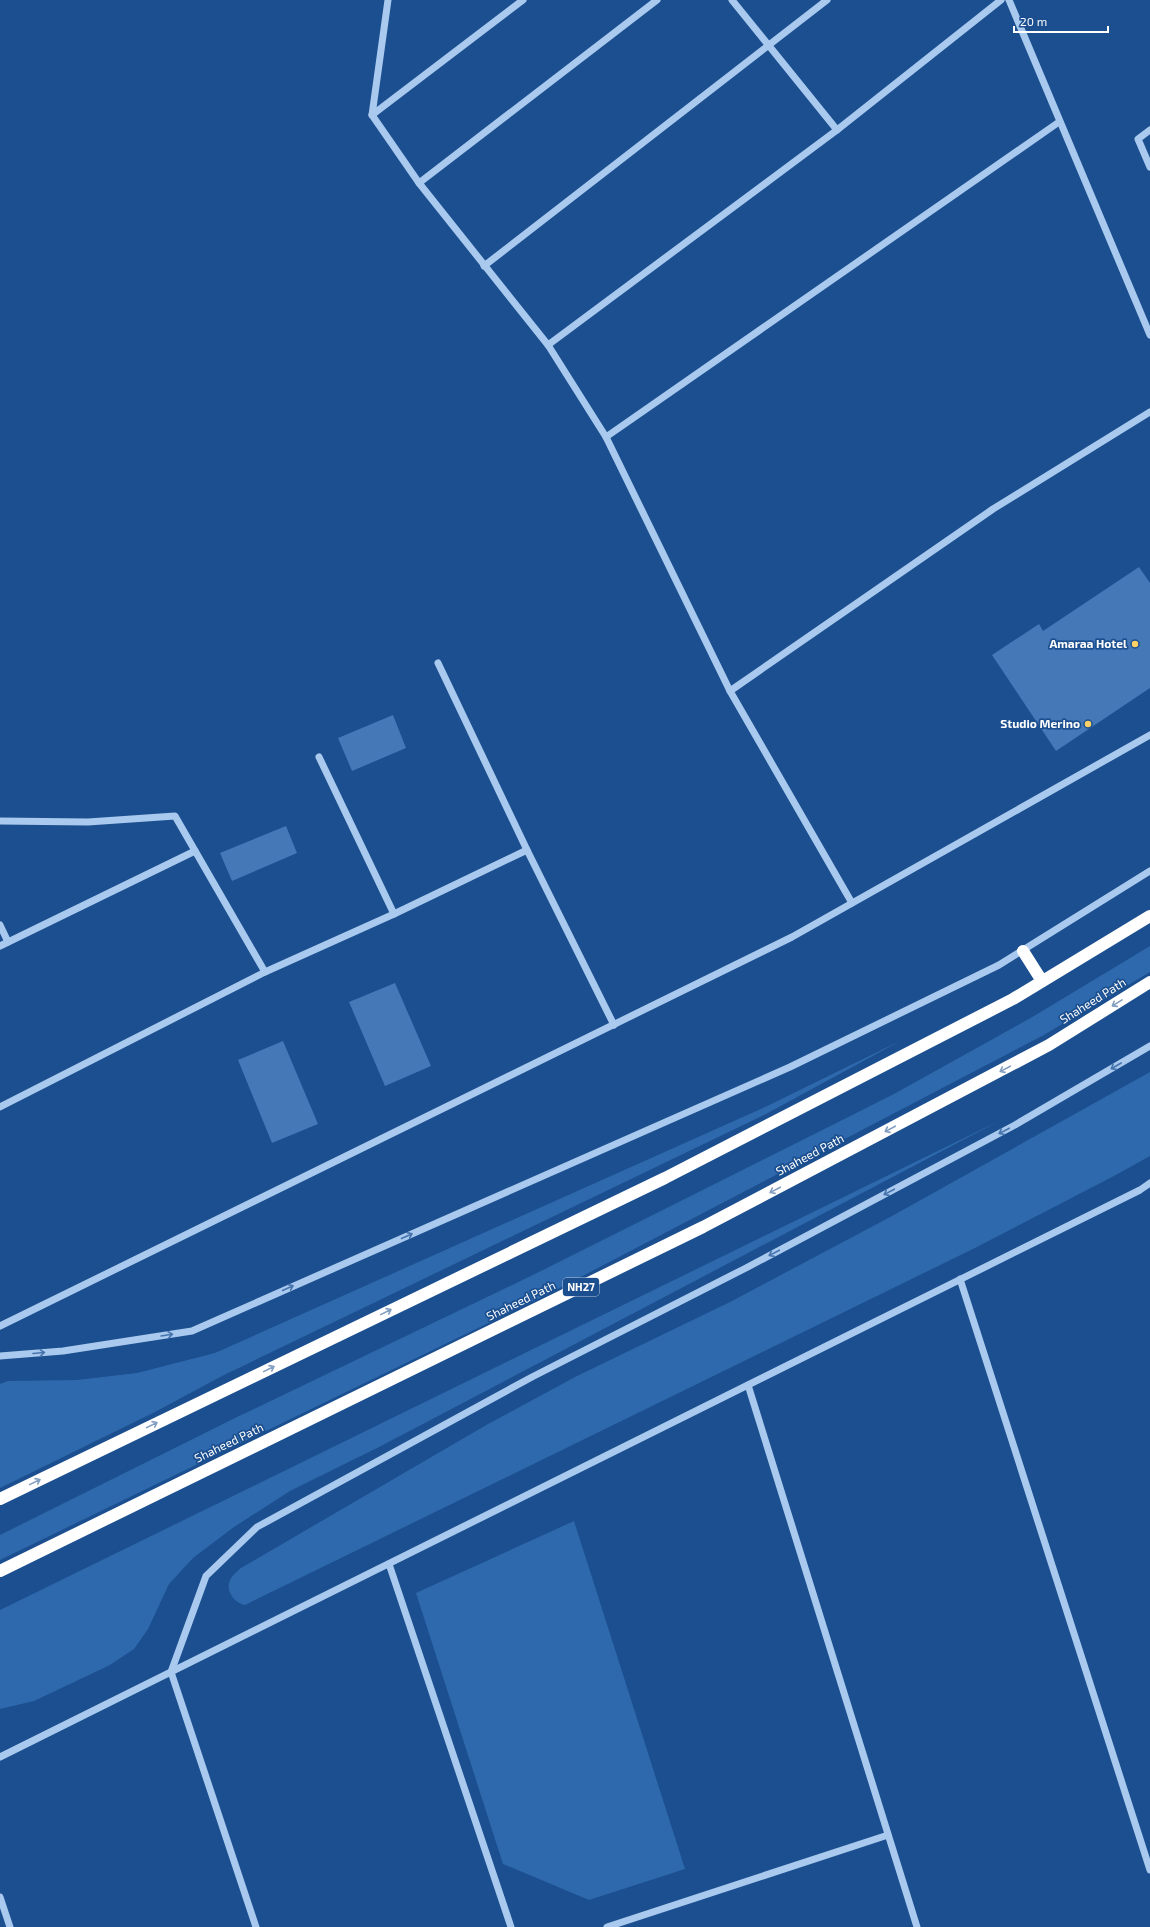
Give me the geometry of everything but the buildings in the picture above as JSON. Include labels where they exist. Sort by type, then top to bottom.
[{"type":"highway","points":[[0,1499],[665,1178],[1013,999],[1150,916]]},
{"type":"highway","points":[[1023,951],[1042,982]]},
{"type":"highway","name":"Shaheed Path","points":[[0,1571],[703,1227],[1049,1045],[1150,982]]},
{"type":"street","points":[[388,0],[372,115],[419,183],[548,345],[606,437],[730,691],[852,903]]},
{"type":"street","points":[[372,115],[523,0]]},
{"type":"street","points":[[419,183],[658,0]]},
{"type":"street","points":[[732,0],[837,130]]},
{"type":"street","points":[[484,266],[827,0]]},
{"type":"street","points":[[548,345],[837,130],[1001,0]]},
{"type":"street","points":[[1009,0],[1059,122],[1150,335]]},
{"type":"street","points":[[606,437],[1059,122]]},
{"type":"street","points":[[1150,130],[1138,139],[1150,168]]},
{"type":"street","points":[[730,691],[993,509],[1150,412]]},
{"type":"street","points":[[438,663],[527,850],[614,1025]]},
{"type":"street","points":[[0,1326],[792,937],[1150,735]]},
{"type":"street","points":[[319,758],[394,914]]},
{"type":"street","points":[[0,821],[88,822],[175,816],[265,972]]},
{"type":"street","points":[[0,1108],[265,972],[394,914],[527,850]]},
{"type":"street","points":[[0,946],[195,851]]},
{"type":"street","points":[[0,1356],[63,1351],[192,1331],[790,1067],[999,965],[1150,871]]},
{"type":"street","points":[[0,925],[8,942]]},
{"type":"street","points":[[256,1927],[171,1672],[206,1576],[256,1527],[532,1377],[744,1269],[1015,1125],[1150,1046]]},
{"type":"street","points":[[0,1757],[960,1280],[1140,1190],[1150,1183]]},
{"type":"street","points":[[960,1280],[1150,1870]]},
{"type":"street","points":[[748,1385],[917,1927]]},
{"type":"street","points":[[389,1564],[511,1927]]},
{"type":"street","points":[[607,1927],[888,1835]]},
{"type":"street","points":[[0,1897],[10,1927]]},
{"type":"shaded area","points":[[1150,946],[1150,972],[1042,1036],[548,1294],[0,1560],[0,1535],[235,1418],[539,1272],[894,1094],[1034,1016]]},
{"type":"shaded area","points":[[902,1040],[766,1114],[222,1376],[155,1412],[0,1488],[0,1384],[8,1381],[77,1380],[137,1373],[215,1353],[763,1108]]},
{"type":"shaded area","points":[[1150,1072],[1150,1156],[975,1248],[245,1605],[238,1602],[230,1593],[230,1580],[241,1568],[488,1424],[577,1376],[730,1302],[892,1216]]},
{"type":"shaded area","points":[[1001,1120],[381,1446],[290,1491],[234,1527],[193,1558],[169,1584],[148,1629],[134,1649],[110,1665],[34,1701],[0,1709],[0,1610]]},
{"type":"shaded area","points":[[574,1521],[685,1869],[589,1900],[503,1864],[416,1593]]},
{"type":"place","name":"Amaraa Hotel","points":[[1135,644]]},
{"type":"place","name":"Studio Merino","points":[[1088,724]]}]
